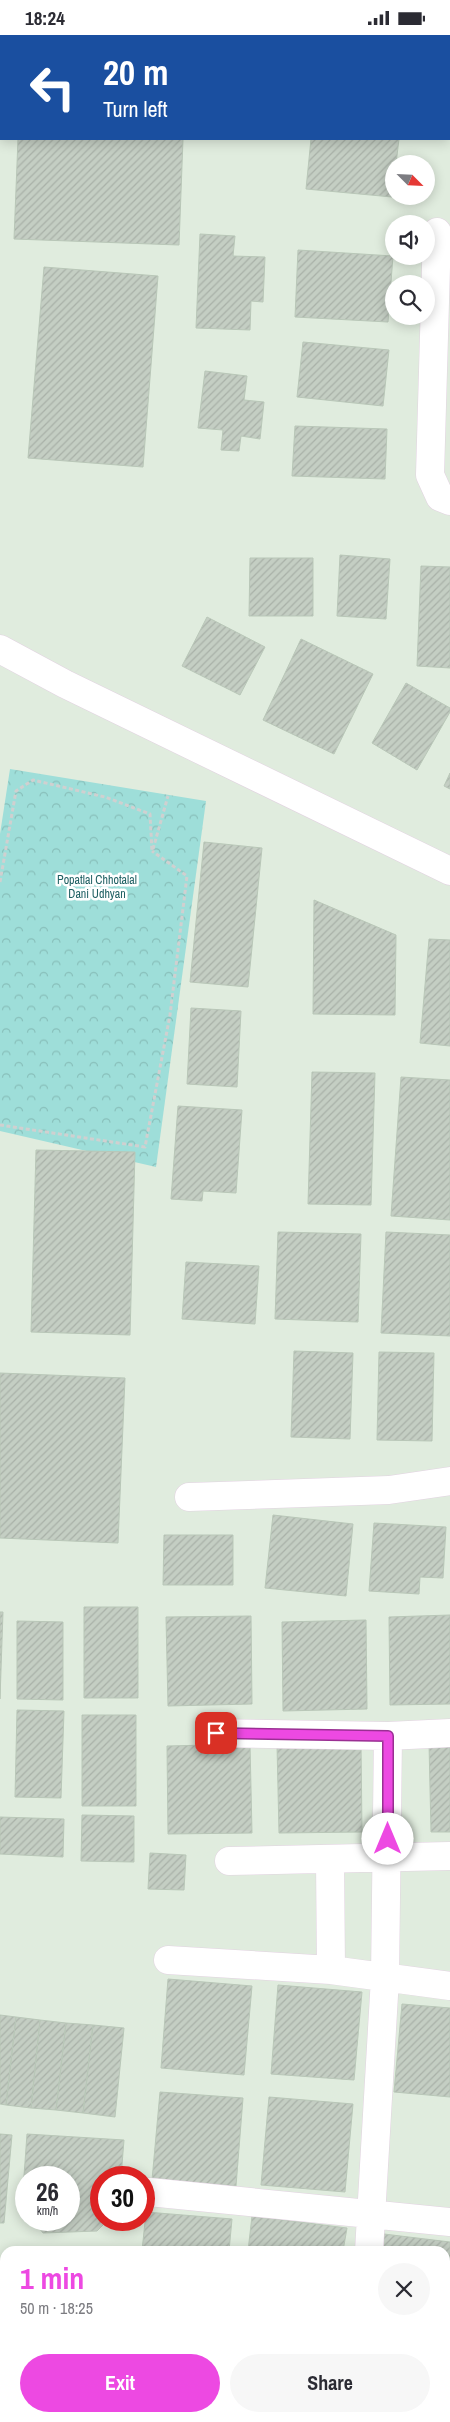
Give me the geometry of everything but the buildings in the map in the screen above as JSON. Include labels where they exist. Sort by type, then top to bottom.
[{"type":"street","points":[[437,232],[430,475],[440,497],[450,501]]},
{"type":"street","points":[[0,649],[65,683],[450,871]]},
{"type":"street","points":[[189,1497],[389,1490],[450,1481]]},
{"type":"street","points":[[216,1733],[388,1736],[450,1733]]},
{"type":"street","points":[[369,2246],[385,1978],[388,1736]]},
{"type":"street","points":[[229,1861],[450,1856]]},
{"type":"street","points":[[330,1859],[331,1970]]},
{"type":"street","points":[[168,1960],[331,1970],[450,1987]]},
{"type":"street","points":[[155,2193],[450,2222]]},
{"type":"path","points":[[0,882],[16,791],[33,780],[105,797],[150,814],[152,851]]},
{"type":"path","points":[[152,851],[168,796]]},
{"type":"path","points":[[0,1125],[145,1147],[170,1015],[187,876],[152,851]]},
{"type":"green space","name":"Popatlal Chhotalal Dani Udhyan","points":[[10,769],[206,801],[156,1167],[0,1131],[0,834]]},
{"type":"route","points":[[216,1733],[388,1736],[388,1839]]}]
